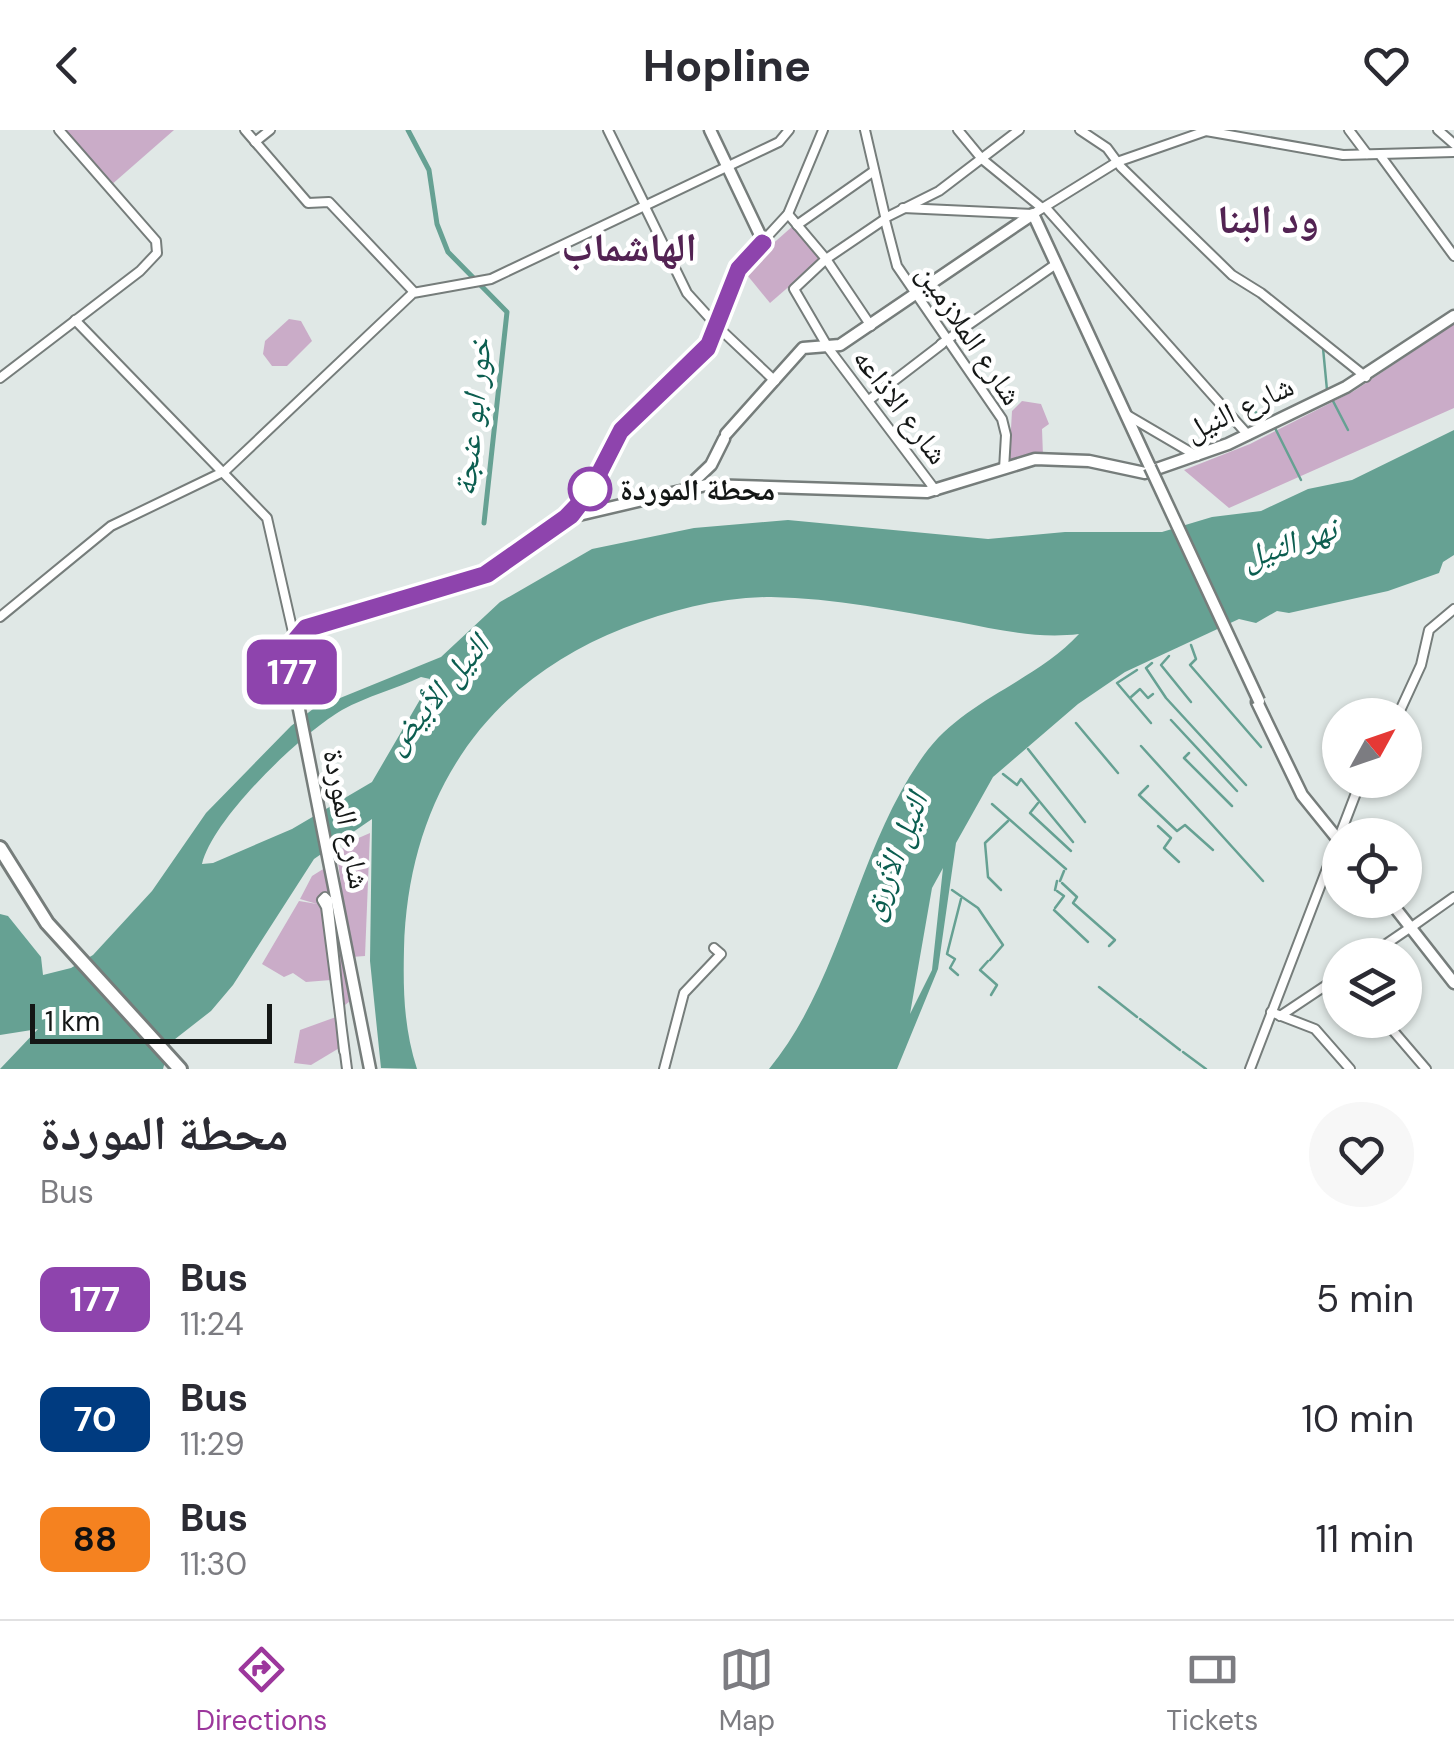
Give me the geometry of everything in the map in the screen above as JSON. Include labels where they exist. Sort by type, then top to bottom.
[{"type":"highway","points":[[0,851],[55,934],[179,1069]]},
{"type":"main road","points":[[296,635],[496,568],[566,518],[591,491],[621,432],[705,352],[738,268],[763,237],[712,130]]},
{"type":"main road","points":[[1033,214],[1051,251],[1054,267],[1066,282],[1299,789],[1323,818]]},
{"type":"main road","points":[[1033,214],[1105,372],[1126,415],[1137,427],[1149,468]]},
{"type":"main road","points":[[690,487],[774,381],[805,349],[840,345],[1033,214]]},
{"type":"main road","name":"شارع النيل","points":[[566,518],[690,487],[936,491],[1024,462],[1090,461],[1138,473],[1248,435],[1365,376],[1454,315]]},
{"type":"main road","name":"شارع النيل","points":[[1196,456],[1365,376],[1454,315]]},
{"type":"main road","name":"شارع الموردة","points":[[296,635],[293,673],[347,949]]},
{"type":"main road","points":[[1405,918],[1454,982]]},
{"type":"main road","points":[[347,949],[360,1041],[368,1069]]},
{"type":"main road","points":[[347,949],[368,1069]]},
{"type":"street","points":[[0,378],[156,255],[157,244],[59,130]]},
{"type":"street","points":[[245,130],[308,203],[329,202],[413,292]]},
{"type":"street","points":[[255,142],[270,130]]},
{"type":"street","points":[[608,130],[687,293],[774,381]]},
{"type":"street","points":[[0,616],[108,527],[221,471],[413,292],[480,280],[532,258],[780,142],[790,130]]},
{"type":"street","points":[[792,219],[823,130]]},
{"type":"street","name":"شارع الملازمين","points":[[866,130],[892,257],[1004,423],[1004,469]]},
{"type":"street","points":[[958,130],[1033,214],[1248,435]]},
{"type":"street","points":[[920,205],[1019,130]]},
{"type":"street","points":[[1080,130],[1107,148],[1232,275],[1262,292],[1365,376]]},
{"type":"street","points":[[1265,130],[1265,142]]},
{"type":"street","points":[[1348,130],[1368,156]]},
{"type":"street","points":[[1438,130],[1451,147]]},
{"type":"street","points":[[828,255],[905,207],[1033,214],[1118,163],[1202,132],[1368,156],[1451,147]]},
{"type":"street","points":[[1380,156],[1454,256]]},
{"type":"street","points":[[763,237],[874,171]]},
{"type":"street","points":[[792,219],[828,255],[871,325]]},
{"type":"street","name":"شارع الاذاعه","points":[[828,255],[793,290],[831,349],[936,491]]},
{"type":"street","points":[[867,397],[1054,267]]},
{"type":"street","points":[[78,319],[264,514],[272,530],[296,635]]},
{"type":"street","points":[[1137,427],[1196,456]]},
{"type":"street","points":[[1406,698],[1421,665],[1429,630],[1454,608]]},
{"type":"street","points":[[1251,1069],[1322,883]]},
{"type":"street","points":[[1396,938],[1454,897]]},
{"type":"street","points":[[326,903],[347,1069]]},
{"type":"street","points":[[664,1069],[684,993],[721,954],[714,948]]},
{"type":"street","points":[[1273,1014],[1322,986]]},
{"type":"street","points":[[1273,1014],[1314,1028],[1350,1069]]},
{"type":"street","points":[[1399,1038],[1426,1069]]},
{"type":"street","points":[[344,1048],[360,1041]]},
{"type":"shaded area","points":[[62,130],[174,130],[110,186]]},
{"type":"shaded area","points":[[794,225],[823,257],[770,303],[743,270]]},
{"type":"shaded area","points":[[289,319],[301,321],[312,341],[287,366],[272,366],[263,354],[265,341]]},
{"type":"shaded area","points":[[1454,324],[1454,408],[1229,508],[1184,470],[1250,444],[1354,391]]},
{"type":"shaded area","points":[[1022,401],[1041,404],[1049,424],[1042,429],[1043,456],[1009,464],[1012,411]]},
{"type":"shaded area","points":[[370,833],[365,956],[351,957],[337,855],[347,843]]},
{"type":"shaded area","points":[[328,866],[350,1001],[345,1005],[323,907],[331,980],[306,982],[293,973],[284,977],[262,964],[299,901],[317,904],[300,899],[312,876]]},
{"type":"shaded area","points":[[336,1017],[341,1047],[311,1065],[294,1063],[300,1030]]},
{"type":"water","points":[[1454,430],[1454,555],[1443,562],[1439,573],[1388,591],[1289,613],[1277,611],[1256,623],[1239,619],[1125,672],[1078,704],[993,777],[956,843],[938,969],[897,1069],[769,1069],[815,995],[881,832],[924,755],[958,720],[1042,665],[1079,634],[1019,633],[866,606],[771,597],[733,599],[678,610],[624,628],[574,651],[531,680],[493,714],[463,753],[438,796],[420,843],[409,894],[404,995],[417,1069],[381,1068],[370,961],[372,819],[314,859],[233,985],[211,1011],[170,1043],[163,1069],[0,1069],[38,1029],[0,1035],[0,914],[8,916],[41,957],[43,975],[71,968],[93,955],[152,891],[206,813],[291,726],[313,709],[441,657],[500,602],[592,549],[694,528],[788,520],[988,539],[1065,532],[1162,532],[1212,517],[1261,511],[1308,489],[1352,480]],"holes":[[[421,677],[430,679],[425,691],[372,782],[292,829],[213,863],[202,864],[209,845],[240,801],[304,738],[342,710]],[[943,868],[932,970],[910,1014],[932,888]]]},
{"type":"waterway","name":"خور ابو عنجة","points":[[408,130],[429,170],[437,224],[448,252],[507,312],[484,523]]},
{"type":"waterway","points":[[1323,348],[1327,390]]},
{"type":"waterway","points":[[1241,401],[1262,417]]},
{"type":"waterway","points":[[1333,401],[1348,430]]},
{"type":"waterway","points":[[1275,428],[1301,480]]},
{"type":"waterway","points":[[1191,645],[1196,659],[1190,665],[1261,747]]},
{"type":"waterway","points":[[1169,656],[1161,665],[1191,702]]},
{"type":"waterway","points":[[1152,663],[1146,668],[1166,698],[1246,785]]},
{"type":"waterway","points":[[1137,670],[1117,683],[1151,723]]},
{"type":"waterway","points":[[1131,697],[1140,689],[1148,698],[1153,694]]},
{"type":"waterway","points":[[1171,720],[1237,791]]},
{"type":"waterway","points":[[1076,723],[1118,773]]},
{"type":"waterway","points":[[1141,746],[1263,881]]},
{"type":"waterway","points":[[1028,749],[1085,822]]},
{"type":"waterway","points":[[1189,753],[1184,758],[1232,806]]},
{"type":"waterway","points":[[1003,774],[1017,785],[1021,779],[1073,842]]},
{"type":"waterway","points":[[1148,786],[1139,795],[1177,831],[1185,825],[1213,850]]},
{"type":"waterway","points":[[1038,803],[1030,813],[1071,851]]},
{"type":"waterway","points":[[992,804],[1066,869]]},
{"type":"waterway","points":[[1001,890],[988,877],[985,843],[1008,821]]},
{"type":"waterway","points":[[1158,826],[1171,838],[1164,848],[1179,862]]},
{"type":"waterway","points":[[1060,881],[1064,871]]},
{"type":"waterway","points":[[1055,890],[1057,881]]},
{"type":"waterway","points":[[1062,883],[1077,897],[1073,903],[1115,940],[1109,946]]},
{"type":"waterway","points":[[952,890],[978,908],[1003,945],[990,960]]},
{"type":"waterway","points":[[1055,908],[1064,896],[1057,891]]},
{"type":"waterway","points":[[958,975],[950,968],[955,959],[947,954],[961,899]]},
{"type":"waterway","points":[[1054,910],[1088,942]]},
{"type":"waterway","points":[[988,961],[980,970],[997,985],[991,995]]},
{"type":"waterway","points":[[1099,987],[1137,1017]]},
{"type":"waterway","points":[[1140,1019],[1180,1050]]},
{"type":"waterway","points":[[1183,1052],[1206,1069]]},
{"type":"bus line","name":"177","points":[[762,242],[738,268],[708,344],[621,429],[588,493],[572,512],[484,574],[305,627],[289,646],[293,673],[292,648],[306,630],[488,575],[572,516],[591,491],[621,432],[708,349],[739,270],[764,243]]},
{"type":"place","name":"محطة الموردة","points":[[590,489]]},
{"type":"district","name":"ود البنا","points":[[1268,219]]},
{"type":"district","name":"الهاشماب","points":[[629,247]]},
{"type":"water label","name":"نهر النيل","points":[[1289,543]]},
{"type":"water label","name":"النيل الأبيض","points":[[436,694]]},
{"type":"water label","name":"النيل الأزرق","points":[[894,856]]}]
